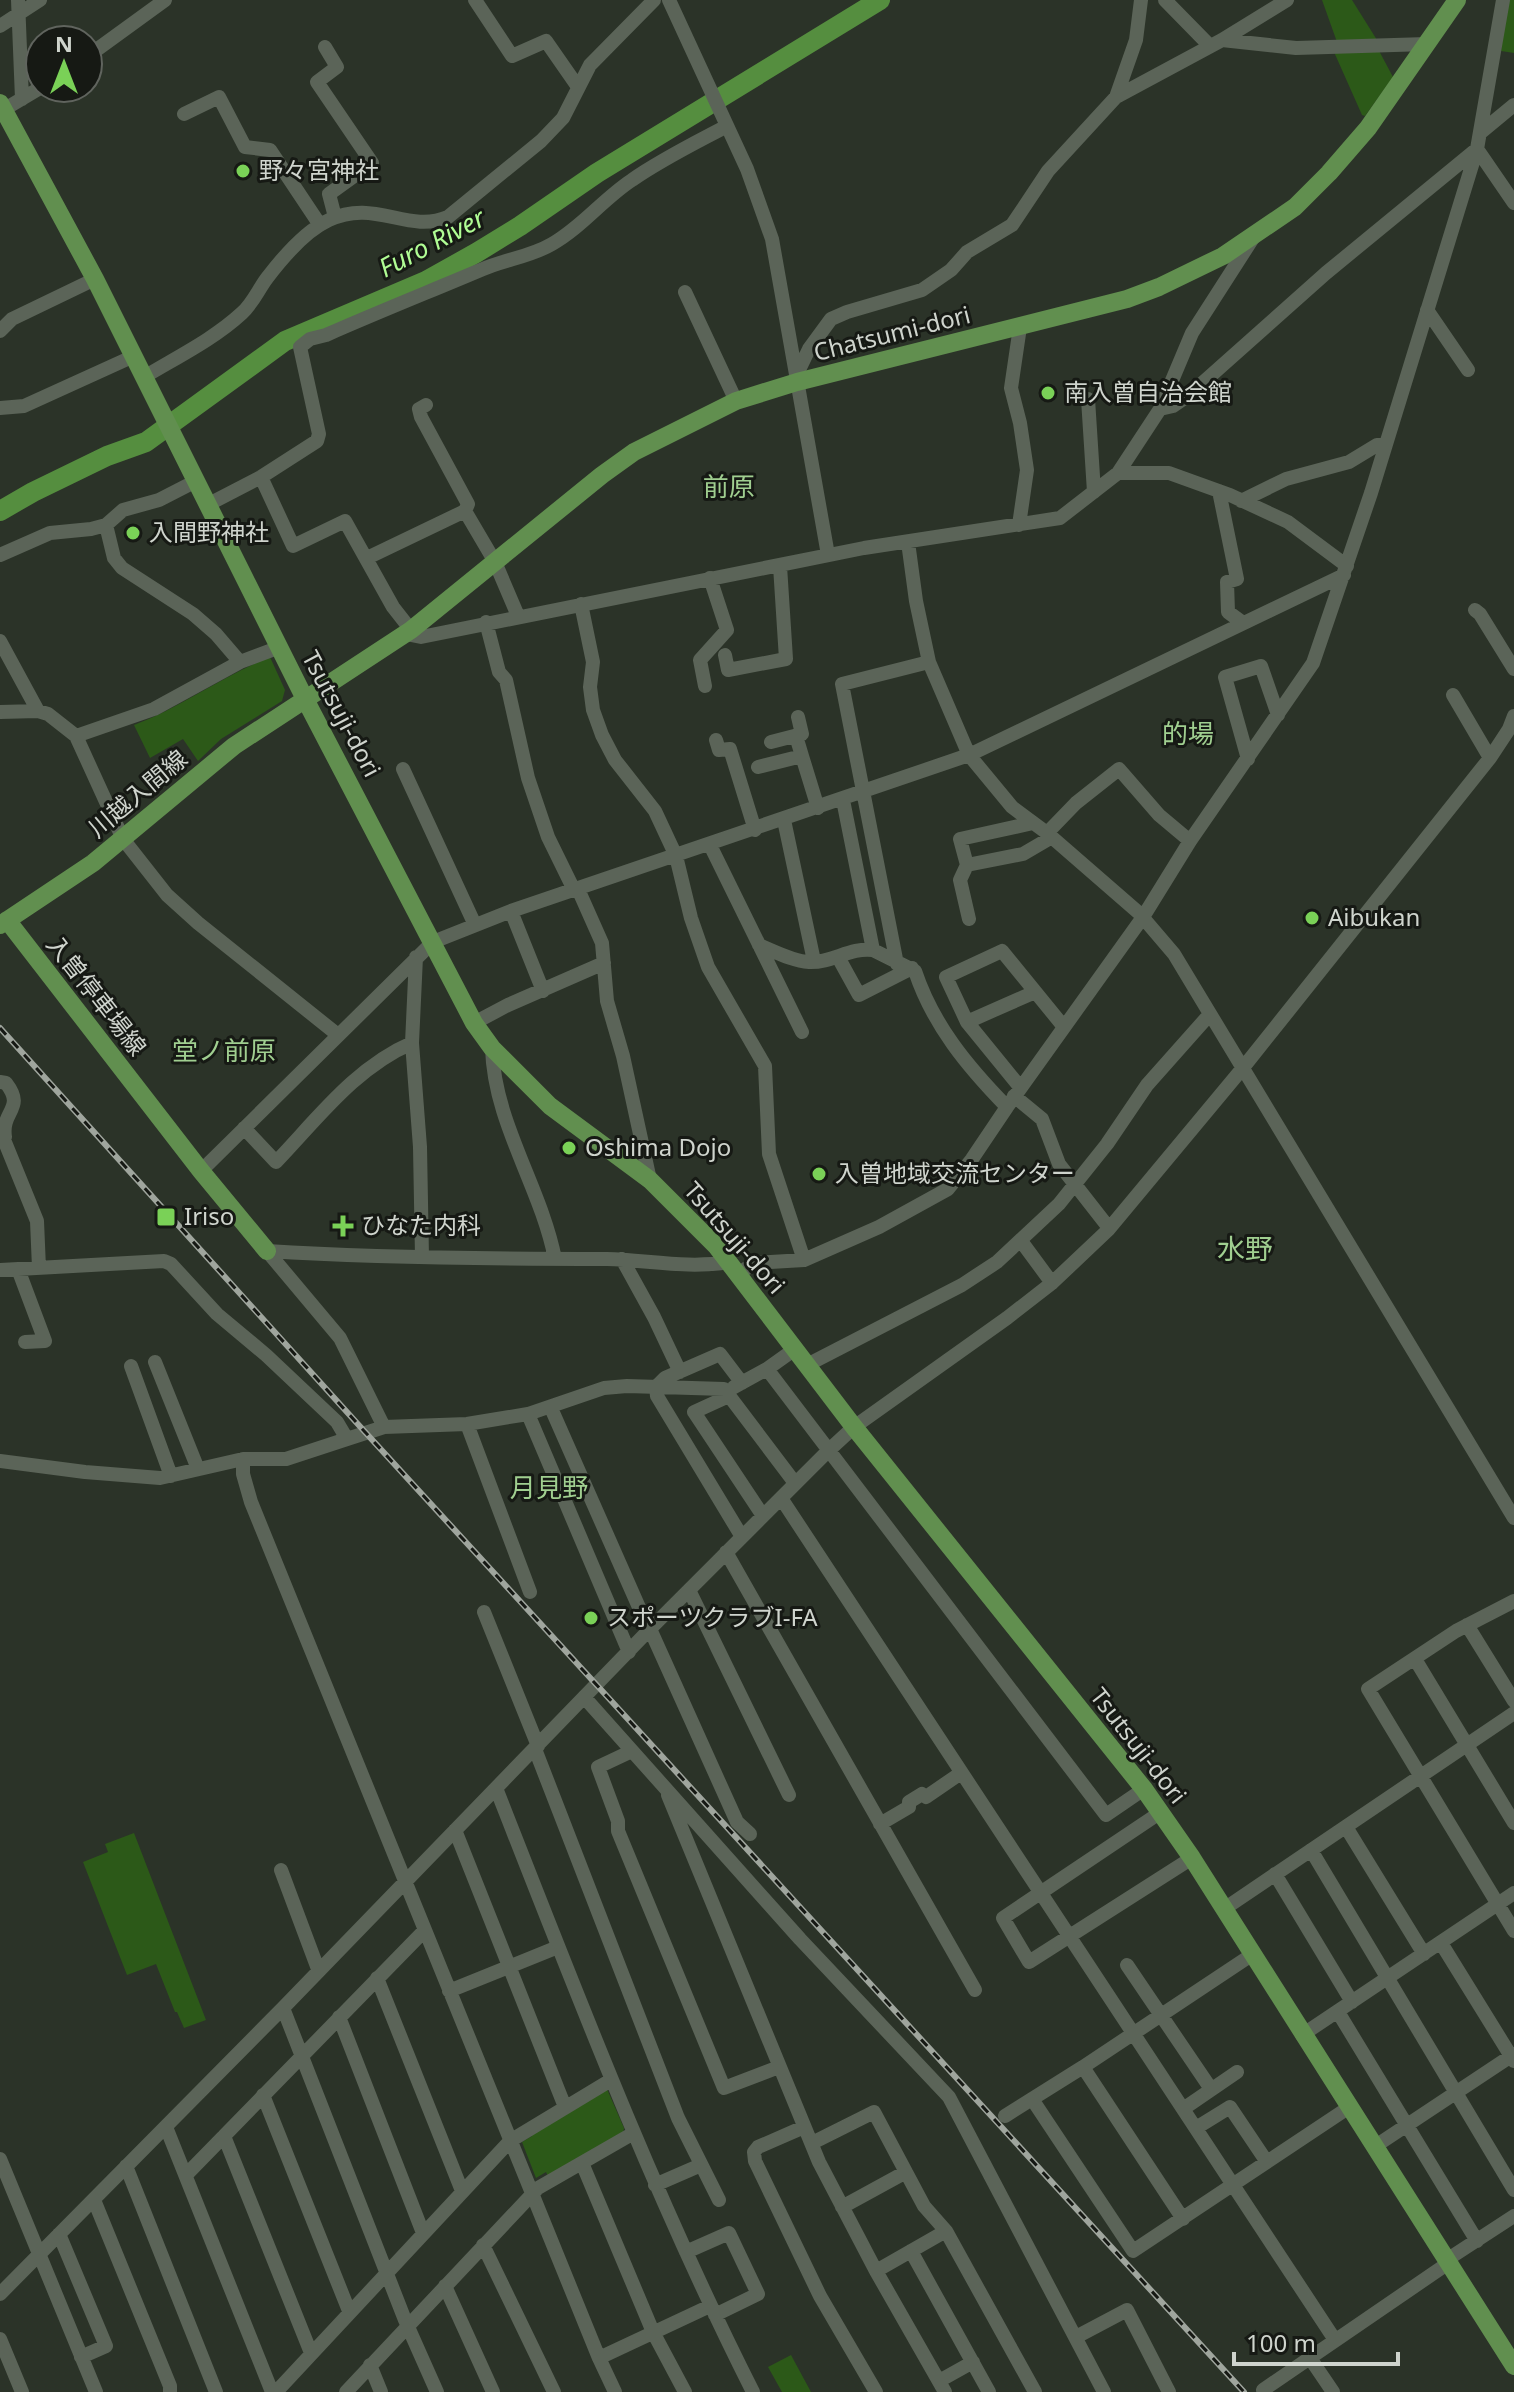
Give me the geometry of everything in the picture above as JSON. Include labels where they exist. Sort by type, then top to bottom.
[{"type":"main road","name":"Chatsumi-dori","points":[[305,699],[408,632],[634,452],[736,401],[797,378],[1127,299],[1212,262],[1254,237],[1295,207],[1368,128],[1457,0]]},
{"type":"main road","name":"Tsutsuji-dori","points":[[2,106],[95,279],[305,699],[474,1023],[492,1048],[550,1106],[650,1180],[692,1220],[734,1268],[854,1427],[1144,1789],[1192,1858],[1514,2366]]},
{"type":"main road","name":"川越入間線","points":[[2,920],[66,883],[234,746],[305,699]]},
{"type":"main road","name":"入曽停車場線","points":[[2,920],[267,1251]]},
{"type":"street","points":[[0,26],[19,7],[40,0]]},
{"type":"street","points":[[104,44],[165,0]]},
{"type":"street","points":[[475,0],[512,56],[546,41],[578,87]]},
{"type":"street","points":[[144,377],[209,338],[241,314],[278,265],[320,225],[335,217],[367,211],[424,224],[448,217],[563,118],[590,65],[654,0]]},
{"type":"street","points":[[669,0],[765,213],[828,555]]},
{"type":"street","points":[[1116,97],[1136,40],[1141,0]]},
{"type":"street","points":[[1165,0],[1216,43],[1296,48],[1427,44]]},
{"type":"street","points":[[797,378],[809,349],[831,319],[922,290],[951,270],[967,252],[1012,225],[1048,171],[1116,97],[1287,0]]},
{"type":"street","points":[[267,1251],[422,1257],[622,1259],[734,1268],[755,1263],[804,1260],[879,1227],[948,1189],[1143,917],[1190,841],[1313,663],[1346,570],[1477,149],[1503,0]]},
{"type":"street","points":[[2,106],[22,99],[19,7]]},
{"type":"street","points":[[325,47],[337,67],[317,82],[372,163],[329,194],[335,217]]},
{"type":"street","points":[[184,114],[219,97],[245,147],[270,150],[320,225]]},
{"type":"street","points":[[1480,133],[1514,105]]},
{"type":"street","points":[[209,504],[261,477],[317,441],[318,426],[300,347],[310,339],[425,292],[455,283],[485,268],[525,257],[548,246],[566,236],[630,181],[725,119]]},
{"type":"street","points":[[1477,149],[1514,203]]},
{"type":"street","points":[[1160,409],[1173,406],[1189,395],[1326,273],[1477,149]]},
{"type":"street","points":[[261,477],[293,546],[345,521],[408,632],[421,637],[828,555],[1060,518],[1118,473],[1160,409],[1192,333],[1254,237]]},
{"type":"street","points":[[0,331],[12,319],[95,279]]},
{"type":"street","points":[[685,292],[736,401]]},
{"type":"street","points":[[1427,310],[1468,370]]},
{"type":"street","points":[[1019,525],[1027,470],[1011,388],[1020,327]]},
{"type":"street","points":[[0,408],[24,406],[134,356]]},
{"type":"street","points":[[1088,399],[1094,492]]},
{"type":"street","points":[[367,558],[465,511],[468,504],[421,417],[419,409],[426,405]]},
{"type":"street","points":[[1241,501],[1286,479],[1349,462],[1386,443]]},
{"type":"street","points":[[1118,473],[1169,473],[1219,491],[1288,522],[1346,570]]},
{"type":"street","points":[[0,555],[50,533],[106,525],[123,510],[159,500],[196,481]]},
{"type":"street","points":[[1219,491],[1237,579],[1227,582],[1228,612],[1243,623]]},
{"type":"street","points":[[465,511],[495,562],[518,616]]},
{"type":"street","points":[[106,525],[114,558],[122,568],[205,624],[240,662]]},
{"type":"street","points":[[908,542],[929,662],[969,755],[1012,807],[1050,835],[1143,917],[1174,954],[1514,1518]]},
{"type":"street","points":[[725,655],[728,670],[786,659],[780,566]]},
{"type":"street","points":[[201,1171],[433,942],[511,911],[969,755],[1346,570]]},
{"type":"street","points":[[705,686],[700,660],[727,630],[710,578]]},
{"type":"street","points":[[581,604],[593,662],[590,687],[593,710],[602,735],[615,760],[655,811],[676,856],[691,918],[708,967],[765,1066],[769,1154],[804,1260]]},
{"type":"street","points":[[1475,610],[1514,669]]},
{"type":"street","points":[[486,622],[499,672],[506,680],[528,778],[548,837],[595,922],[602,943],[607,1001],[623,1056],[650,1180]]},
{"type":"street","points":[[0,641],[38,711]]},
{"type":"street","points":[[76,736],[166,704],[240,662],[280,647]]},
{"type":"street","points":[[897,964],[842,684],[929,662]]},
{"type":"street","points":[[1248,759],[1225,677],[1261,666],[1278,715]]},
{"type":"street","points":[[1453,695],[1490,758]]},
{"type":"street","points":[[0,712],[38,711],[48,714],[76,736],[123,839],[167,895],[338,1035]]},
{"type":"street","points":[[0,2294],[828,1451],[854,1427],[1052,1283],[1109,1228],[1242,1069],[1490,758],[1514,716]]},
{"type":"street","points":[[771,742],[802,734],[798,717]]},
{"type":"street","points":[[796,736],[818,808]]},
{"type":"street","points":[[716,740],[719,750],[730,749],[755,830]]},
{"type":"street","points":[[758,767],[802,756]]},
{"type":"street","points":[[403,769],[475,925]]},
{"type":"street","points":[[967,865],[1023,854],[1050,835],[1076,803],[1119,769],[1159,815],[1190,841]]},
{"type":"street","points":[[843,800],[873,950]]},
{"type":"street","points":[[784,820],[814,961]]},
{"type":"street","points":[[969,919],[960,880],[967,865],[960,839],[1033,823]]},
{"type":"street","points":[[710,845],[802,1032]]},
{"type":"street","points":[[511,911],[543,991]]},
{"type":"street","points":[[759,945],[800,960],[814,961],[838,957],[855,949],[873,950],[897,964],[912,968]]},
{"type":"street","points":[[1014,1097],[967,1022],[946,977],[1002,951],[1064,1027]]},
{"type":"street","points":[[416,957],[412,1043],[420,1147],[422,1257]]},
{"type":"street","points":[[838,957],[859,995],[912,968]]},
{"type":"street","points":[[474,1023],[604,963]]},
{"type":"street","points":[[912,968],[929,1006],[969,1068],[1042,1119],[1059,1164],[1109,1228]]},
{"type":"street","points":[[967,1022],[1035,992]]},
{"type":"street","points":[[807,1365],[993,1266],[1076,1184],[1147,1085],[1210,1014]]},
{"type":"street","points":[[244,1128],[276,1162],[362,1072],[382,1057],[412,1043]]},
{"type":"street","points":[[492,1048],[495,1079],[521,1162],[549,1226],[555,1259]]},
{"type":"street","points":[[0,1082],[6,1083],[16,1097],[6,1113],[2,1134],[37,1221],[39,1268]]},
{"type":"street","points":[[1021,1241],[1052,1283]]},
{"type":"street","points":[[267,1251],[340,1338],[384,1427]]},
{"type":"street","points":[[622,1259],[680,1372]]},
{"type":"street","points":[[0,1270],[149,1260],[171,1264],[217,1314],[337,1422],[347,1439]]},
{"type":"street","points":[[18,1269],[45,1341],[25,1342]]},
{"type":"street","points":[[763,1516],[694,1412],[795,1349]]},
{"type":"street","points":[[656,1387],[665,1378],[720,1354],[742,1383]]},
{"type":"street","points":[[155,1362],[198,1469]]},
{"type":"street","points":[[131,1366],[171,1476]]},
{"type":"street","points":[[767,1369],[1106,1815],[1144,1789]]},
{"type":"street","points":[[656,1387],[657,1396],[742,1537]]},
{"type":"street","points":[[0,1461],[160,1478],[243,1459],[286,1459],[384,1427],[467,1424],[551,1408],[604,1388],[656,1387],[727,1392],[795,1483]]},
{"type":"street","points":[[551,1408],[737,1822],[750,1834]]},
{"type":"street","points":[[528,1414],[629,1652]]},
{"type":"street","points":[[467,1424],[530,1592]]},
{"type":"street","points":[[243,1459],[243,1474],[251,1502],[531,2194],[615,2392]]},
{"type":"street","points":[[781,1498],[1335,2340]]},
{"type":"street","points":[[726,1552],[975,1990]]},
{"type":"street","points":[[689,1590],[789,1795]]},
{"type":"street","points":[[1514,1601],[1467,1625],[1368,1689],[1514,1931]]},
{"type":"street","points":[[484,1612],[678,2118],[719,2200]]},
{"type":"street","points":[[1467,1625],[1514,1701]]},
{"type":"street","points":[[1415,1659],[1514,1823]]},
{"type":"street","points":[[584,1697],[800,1939],[949,2097],[1104,2392]]},
{"type":"street","points":[[1224,1909],[1514,1713]]},
{"type":"street","points":[[632,1751],[598,1767],[618,1821],[618,1831],[724,2088],[779,2067]]},
{"type":"street","points":[[880,1824],[909,1807],[909,1802],[922,1794],[926,1797],[961,1773]]},
{"type":"street","points":[[496,1788],[632,2134],[712,2311],[753,2392]]},
{"type":"street","points":[[667,1790],[804,2127],[876,2271],[942,2386],[973,2362]]},
{"type":"street","points":[[1161,1812],[1003,1918],[1029,1962],[1192,1858]]},
{"type":"street","points":[[1346,1827],[1424,1954]]},
{"type":"street","points":[[455,1830],[565,2107]]},
{"type":"street","points":[[1311,1850],[1514,2190]]},
{"type":"street","points":[[281,1870],[318,1969]]},
{"type":"street","points":[[1275,1874],[1352,2002]]},
{"type":"street","points":[[1302,2035],[1514,1893]]},
{"type":"street","points":[[186,2175],[425,1930]]},
{"type":"street","points":[[1374,2147],[1513,2057],[1441,1943]]},
{"type":"street","points":[[449,1991],[558,1947]]},
{"type":"street","points":[[1005,2116],[1253,1954]]},
{"type":"street","points":[[1127,1965],[1211,2089]]},
{"type":"street","points":[[377,1978],[462,2191]]},
{"type":"street","points":[[283,2008],[437,2392]]},
{"type":"street","points":[[1338,2012],[1477,2241]]},
{"type":"street","points":[[339,2017],[423,2233]]},
{"type":"street","points":[[1083,2067],[1183,2219]]},
{"type":"street","points":[[1183,2109],[1237,2072]]},
{"type":"street","points":[[166,2127],[274,2392],[510,2141],[611,2080]]},
{"type":"street","points":[[263,2095],[349,2311]]},
{"type":"street","points":[[1032,2099],[1133,2251],[1348,2108]]},
{"type":"street","points":[[1196,2128],[1230,2107],[1267,2162]]},
{"type":"street","points":[[812,2143],[874,2112],[924,2206],[946,2231],[1035,2392]]},
{"type":"street","points":[[804,2127],[758,2147],[754,2152],[755,2161],[820,2296],[876,2392]]},
{"type":"street","points":[[346,2392],[531,2194],[632,2134]]},
{"type":"street","points":[[224,2136],[311,2353]]},
{"type":"street","points":[[0,2159],[96,2392]]},
{"type":"street","points":[[582,2163],[653,2332],[685,2392]]},
{"type":"street","points":[[655,2185],[701,2165]]},
{"type":"street","points":[[126,2166],[216,2392]]},
{"type":"street","points":[[842,2207],[906,2172]]},
{"type":"street","points":[[94,2200],[170,2392]]},
{"type":"street","points":[[1263,2390],[1514,2216]]},
{"type":"street","points":[[876,2271],[946,2231]]},
{"type":"street","points":[[599,2358],[653,2332],[758,2294],[729,2233],[686,2252]]},
{"type":"street","points":[[59,2234],[106,2346],[81,2357]]},
{"type":"street","points":[[483,2245],[554,2392]]},
{"type":"street","points":[[911,2251],[989,2392]]},
{"type":"street","points":[[445,2286],[493,2392]]},
{"type":"street","points":[[1076,2337],[1127,2310],[1169,2392]]},
{"type":"street","points":[[0,2339],[22,2392]]},
{"type":"street","points":[[1310,2358],[1333,2392]]},
{"type":"street","points":[[370,2365],[381,2392]]},
{"type":"green space","points":[[1322,0],[1352,0],[1377,40],[1337,42]]},
{"type":"green space","points":[[1507,0],[1514,0],[1514,53],[1501,51]]},
{"type":"green space","points":[[1377,47],[1393,77],[1365,116],[1334,52]]},
{"type":"green space","points":[[270,657],[285,690],[282,701],[221,739],[198,761],[183,739],[150,758],[134,725]]},
{"type":"green space","points":[[134,1833],[206,2020],[184,2028],[156,1964],[127,1975],[83,1862],[108,1852],[105,1844]]},
{"type":"green space","points":[[607,2089],[624,2128],[623,2134],[548,2176],[546,2172],[536,2178],[522,2142],[532,2136],[530,2133]]},
{"type":"green space","points":[[791,2355],[811,2392],[782,2392],[768,2367]]},
{"type":"waterway","name":"Furo River","points":[[0,511],[107,456],[146,442],[285,341],[426,281],[476,253],[597,173],[880,0]]},
{"type":"railway","points":[[0,1028],[365,1432],[1244,2392]]},
{"type":"place","name":"野々宮神社","points":[[243,171]]},
{"type":"place","name":"南入曽自治会館","points":[[1048,393]]},
{"type":"place","name":"入間野神社","points":[[133,533]]},
{"type":"place","name":"Aibukan","points":[[1312,918]]},
{"type":"place","name":"Oshima Dojo","points":[[569,1148]]},
{"type":"place","name":"入曽地域交流センター","points":[[819,1174]]},
{"type":"place","name":"Iriso","points":[[166,1217]]},
{"type":"place","name":"ひなた内科","points":[[343,1226]]},
{"type":"place","name":"スポーツクラブI-FA","points":[[591,1618]]},
{"type":"district","name":"前原","points":[[729,487]]},
{"type":"district","name":"的場","points":[[1188,734]]},
{"type":"district","name":"堂ノ前原","points":[[224,1051]]},
{"type":"district","name":"水野","points":[[1245,1249]]},
{"type":"district","name":"月見野","points":[[549,1488]]}]
